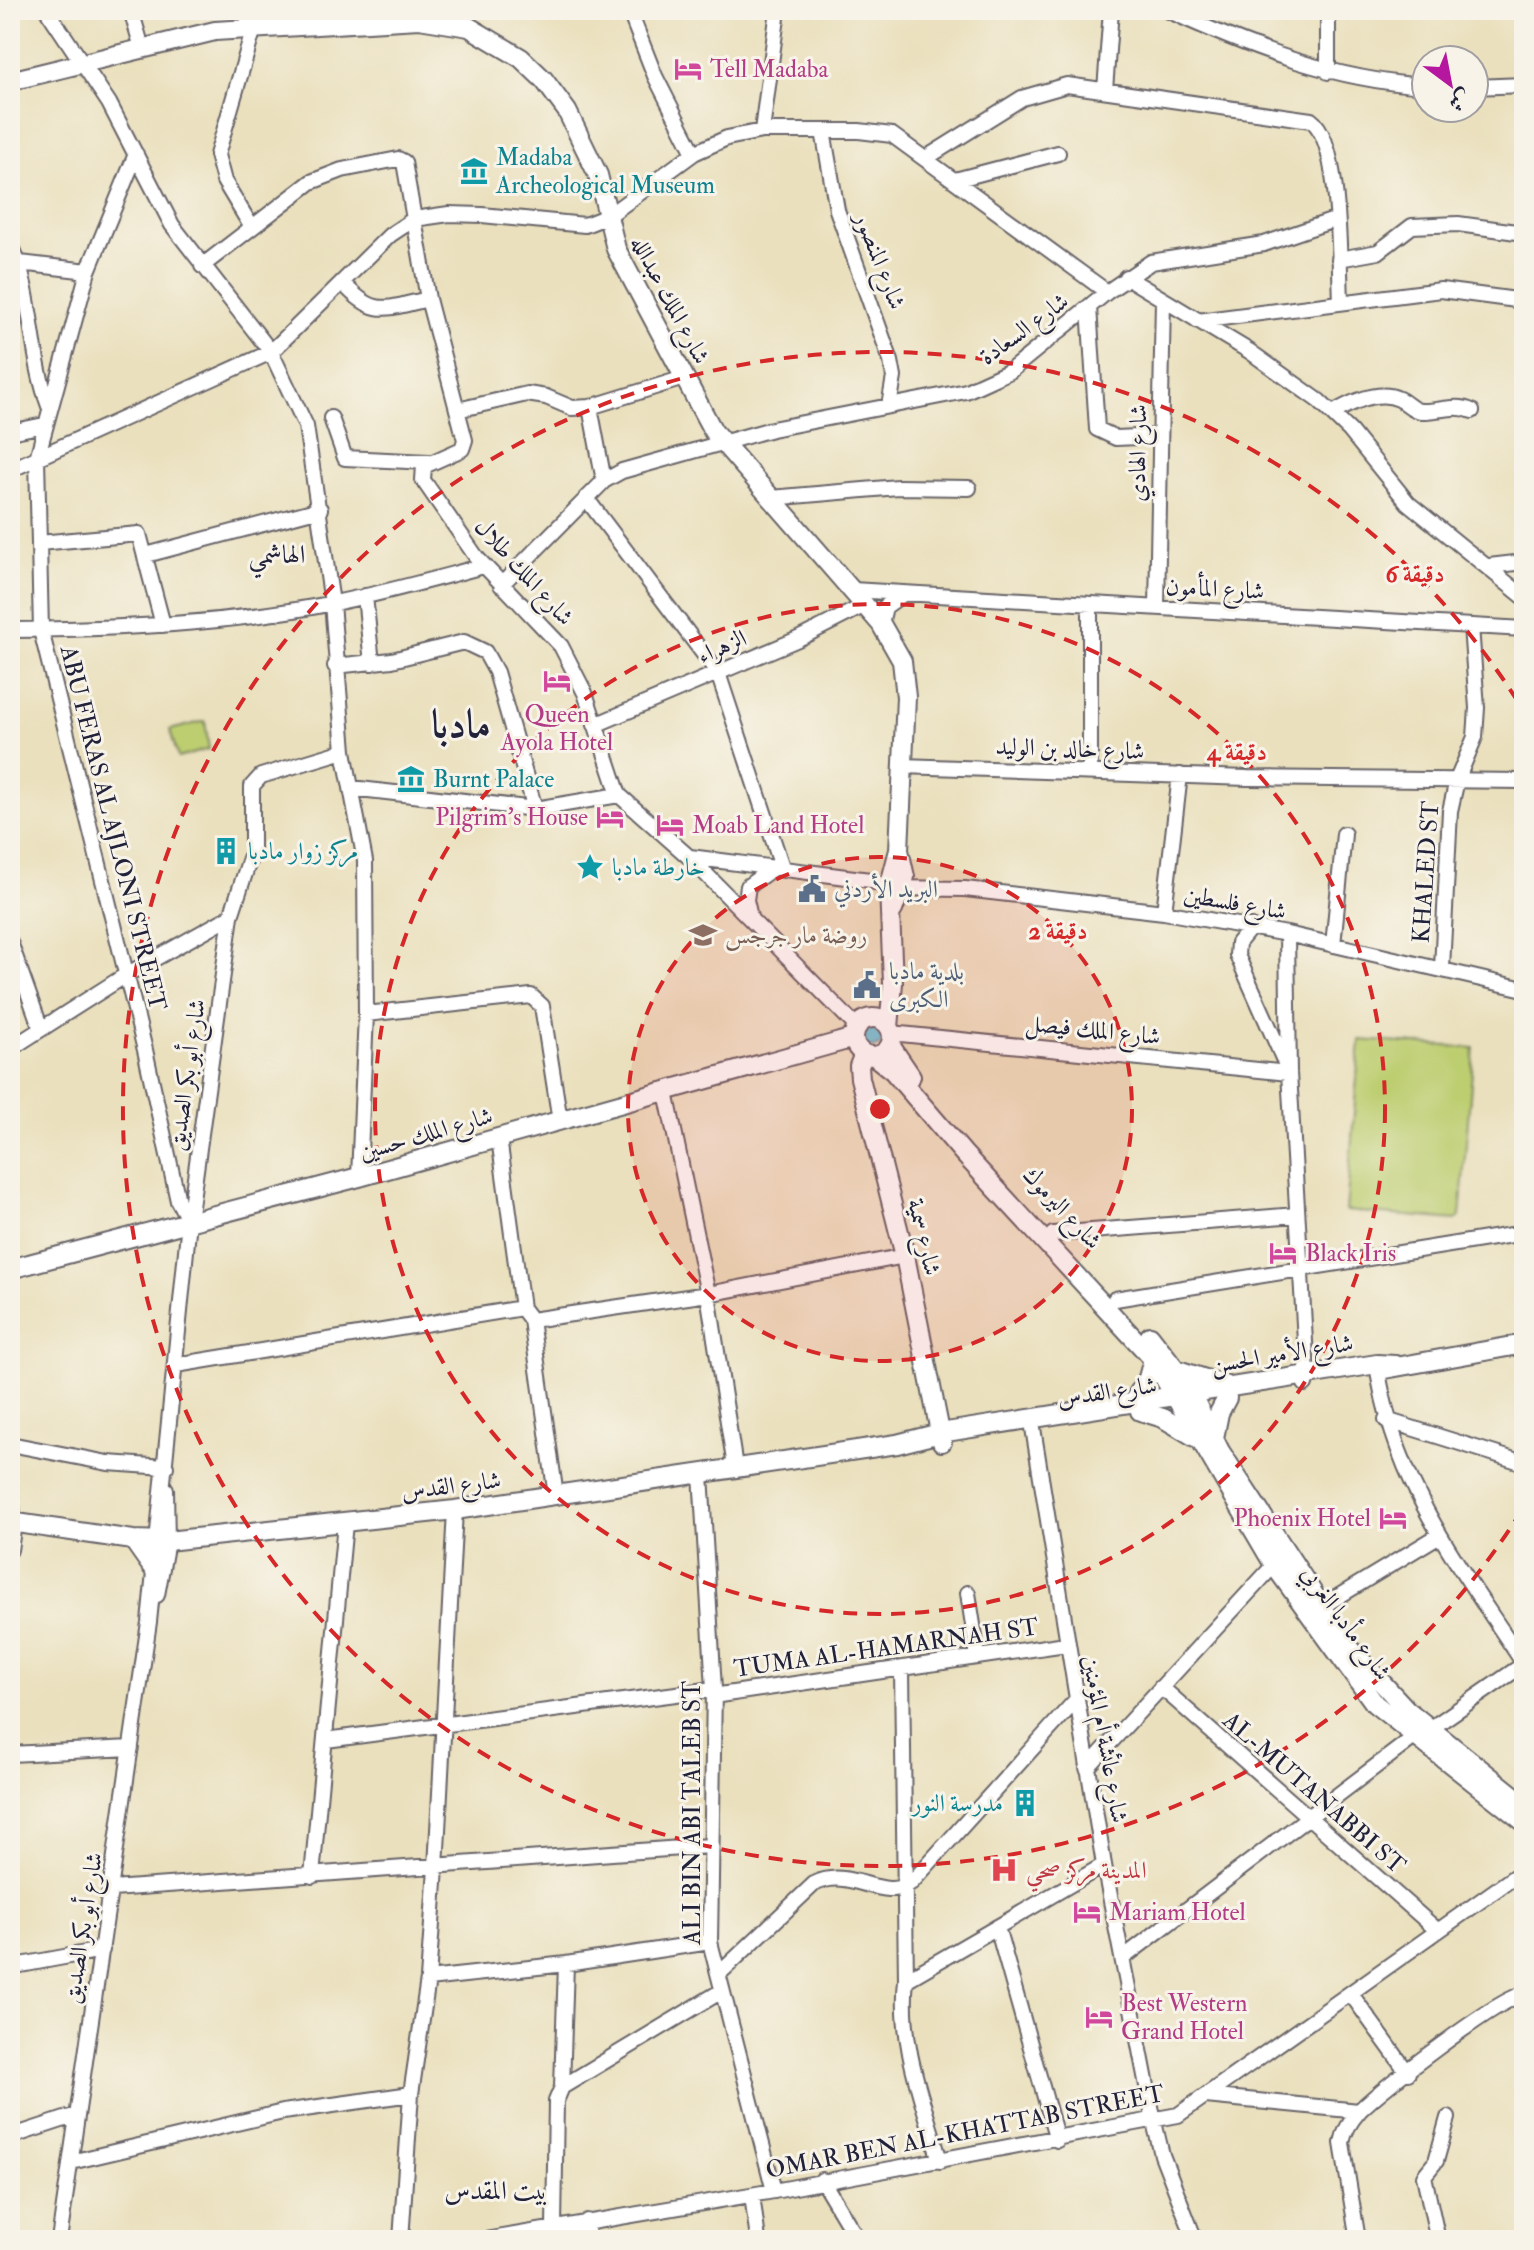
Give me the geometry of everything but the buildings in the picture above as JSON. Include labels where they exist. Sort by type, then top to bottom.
[{"type":"main road","name":"شارع الملك عبدالله","points":[[10,81],[250,22],[431,20],[469,27],[488,36],[533,69],[567,111],[598,175],[616,249],[721,442],[881,624],[902,661],[905,679],[897,882]]},
{"type":"main road","points":[[890,1035],[893,910],[897,882]]},
{"type":"main road","points":[[862,1044],[873,1018],[890,1035]]},
{"type":"main road","points":[[862,1044],[890,1035]]},
{"type":"main road","name":"شارع اليرموك","points":[[890,1035],[908,1073],[950,1123],[1178,1370],[1187,1400]]},
{"type":"main road","name":"شارع اليرموك","points":[[862,1044],[893,1071],[1187,1400]]},
{"type":"main road","name":"شارع الملك حسين","points":[[10,1269],[666,1092],[862,1044]]},
{"type":"main road","name":"شارع سمية","points":[[862,1044],[860,1078],[905,1256],[941,1437]]},
{"type":"main road","name":"شارع الأمير الحسن","points":[[1187,1400],[1524,1344]]},
{"type":"main road","points":[[1153,1359],[1137,1406],[1206,1438],[1230,1393],[1178,1370]]},
{"type":"main road","name":"شارع القدس","points":[[12,1523],[133,1540],[162,1541],[345,1523],[556,1496],[1187,1400]]},
{"type":"main road","name":"شارع مأدبا الغربي","points":[[1187,1400],[1274,1565],[1375,1704],[1524,1804]]},
{"type":"main road","name":"شارع القدس","points":[[941,1437],[1033,1428],[1054,1420]]},
{"type":"main road","name":"شارع مأدبا الغربي","points":[[1206,1438],[1321,1607],[1375,1678],[1422,1733],[1524,1822]]},
{"type":"main road","points":[[133,1540],[152,1567]]},
{"type":"street","points":[[47,10],[85,63],[172,225],[271,352],[306,426],[332,603],[344,751],[365,861],[366,1014],[359,1177]]},
{"type":"street","points":[[131,10],[142,48]]},
{"type":"street","points":[[629,10],[655,76],[694,153]]},
{"type":"street","points":[[762,131],[778,10]]},
{"type":"street","points":[[1105,90],[1111,10]]},
{"type":"street","points":[[1167,10],[1221,35],[1328,72],[1410,85]]},
{"type":"street","points":[[1328,10],[1328,72]]},
{"type":"street","points":[[250,22],[217,155],[224,181],[251,226]]},
{"type":"street","points":[[926,158],[1006,107],[1041,90],[1067,85],[1311,120],[1322,130],[1325,139],[1337,219],[1341,301]]},
{"type":"street","points":[[1490,86],[1524,85]]},
{"type":"street","points":[[10,470],[271,352],[390,235],[414,219],[449,214],[482,215],[585,225],[608,216],[694,153],[727,138],[762,131],[892,135],[955,180],[1011,226],[1107,292]]},
{"type":"street","name":"شارع المنصور","points":[[823,131],[837,210],[891,361],[894,377],[889,406]]},
{"type":"street","points":[[955,180],[1058,153]]},
{"type":"street","name":"ABU FERAS AL AJLONI STREET","points":[[136,154],[88,271],[37,458],[41,630],[178,1201],[189,1221]]},
{"type":"street","points":[[202,266],[296,191],[326,175],[398,159],[405,165],[428,299],[465,440],[462,449],[429,462],[345,458],[331,418]]},
{"type":"street","name":"شارع السعادة","points":[[604,481],[622,471],[721,442],[990,382],[1030,358],[1107,292],[1151,262],[1264,244],[1337,219]]},
{"type":"street","points":[[1339,259],[1378,252],[1412,226],[1458,224],[1524,233]]},
{"type":"street","points":[[10,242],[20,263],[42,389],[49,406]]},
{"type":"street","points":[[20,263],[88,271]]},
{"type":"street","points":[[1126,277],[1280,372],[1333,413],[1408,503],[1524,597]]},
{"type":"street","points":[[342,282],[369,308],[382,310],[428,299]]},
{"type":"street","points":[[1198,321],[1441,290],[1524,301]]},
{"type":"street","name":"شارع الهادي","points":[[1157,607],[1163,300]]},
{"type":"street","points":[[1089,307],[1097,429],[1116,438],[1160,436]]},
{"type":"street","points":[[457,410],[527,394],[546,397],[572,408],[590,407],[630,398],[684,378]]},
{"type":"street","points":[[1333,413],[1368,398],[1383,396],[1396,397],[1418,411],[1461,407],[1472,411]]},
{"type":"street","points":[[501,585],[604,481],[590,407]]},
{"type":"street","points":[[10,432],[44,425]]},
{"type":"street","name":"شارع الملك طلال","points":[[429,462],[422,470],[423,480],[484,566],[561,646],[585,693],[619,795],[689,857],[750,918],[862,1044]]},
{"type":"street","points":[[771,498],[898,487],[969,488]]},
{"type":"street","points":[[586,498],[718,673],[778,869],[748,886],[746,900],[750,918]]},
{"type":"street","points":[[146,555],[320,509]]},
{"type":"street","points":[[39,543],[136,532],[146,555],[163,625]]},
{"type":"street","points":[[1489,566],[1524,562]]},
{"type":"street","points":[[10,630],[163,625],[332,603],[484,566]]},
{"type":"street","name":"شارع المأمون","points":[[852,590],[1524,629]]},
{"type":"street","points":[[881,624],[885,607],[904,594]]},
{"type":"street","points":[[365,596],[372,663]]},
{"type":"street","name":"الزهراء","points":[[595,725],[718,673],[865,605]]},
{"type":"street","points":[[1090,605],[1090,772]]},
{"type":"street","name":"KHALED ST","points":[[1442,968],[1450,811],[1457,780],[1475,737],[1477,708],[1471,626]]},
{"type":"street","points":[[335,666],[372,663],[456,642],[475,644],[485,652],[496,672],[535,809]]},
{"type":"street","name":"شارع أبو بكر الصديق","points":[[59,2240],[162,1541],[189,1221],[231,916],[252,852],[251,793],[255,780],[344,751]]},
{"type":"street","name":"شارع خالد بن الوليد","points":[[902,766],[1524,781]]},
{"type":"street","points":[[1164,912],[1180,775]]},
{"type":"street","points":[[351,788],[535,809],[619,795]]},
{"type":"street","points":[[1333,945],[1344,834]]},
{"type":"street","name":"شارع فلسطين","points":[[689,857],[1164,912],[1287,934],[1524,989]]},
{"type":"street","points":[[10,1049],[126,975],[231,916]]},
{"type":"street","points":[[1251,927],[1238,943],[1237,955],[1289,1073]]},
{"type":"street","points":[[1287,934],[1289,1073],[1306,1380]]},
{"type":"street","points":[[10,942],[41,1029]]},
{"type":"street","points":[[366,1014],[531,996],[538,999],[542,1006],[560,1121]]},
{"type":"street","name":"شارع الملك فيصل","points":[[890,1035],[1289,1073]]},
{"type":"street","points":[[666,1092],[708,1294],[735,1467]]},
{"type":"street","points":[[499,1138],[556,1496]]},
{"type":"street","points":[[1053,1234],[1297,1215]]},
{"type":"street","points":[[1115,1299],[1300,1266],[1524,1233]]},
{"type":"street","points":[[176,1365],[526,1314],[708,1294],[905,1256]]},
{"type":"street","points":[[1123,1958],[1422,1733],[1524,1664],[1438,1536],[1412,1486],[1386,1420],[1383,1366]]},
{"type":"street","points":[[1386,1420],[1524,1463]]},
{"type":"street","name":"شارع عائشة أم المؤمنين","points":[[1033,1428],[1087,1768],[1154,2122],[1162,2155],[1195,2240]]},
{"type":"street","points":[[10,1444],[108,1463],[166,1470]]},
{"type":"street","name":"ALI BIN ABI TALEB ST","points":[[701,1474],[713,1693],[710,1942],[720,1973],[720,1992],[774,2191]]},
{"type":"street","points":[[10,1486],[10,1550]]},
{"type":"street","points":[[401,2240],[411,2094],[428,1979],[455,1510]]},
{"type":"street","points":[[312,1876],[345,1523]]},
{"type":"street","points":[[1321,1607],[1438,1536]]},
{"type":"street","name":"شارع أبو بكر الصديق","points":[[149,1622],[152,1567],[162,1541]]},
{"type":"street","points":[[1087,1768],[1274,1565]]},
{"type":"street","points":[[968,1593],[978,1657]]},
{"type":"street","name":"TUMA AL-HAMARNAH ST","points":[[326,1740],[902,1670],[1066,1644]]},
{"type":"street","points":[[902,1670],[906,1980],[903,2011],[906,2041],[940,2161]]},
{"type":"street","name":"AL-MUTANABBI ST","points":[[1161,1687],[1438,1931]]},
{"type":"street","points":[[720,1973],[814,1884],[835,1876],[878,1888],[904,1887],[1076,1700]]},
{"type":"street","points":[[10,1754],[131,1748]]},
{"type":"street","points":[[112,1889],[709,1846]]},
{"type":"street","points":[[906,1980],[1104,1865]]},
{"type":"street","name":"OMAR BEN AL-KHATTAB STREET","points":[[485,2240],[1057,2140],[1178,2115],[1524,1870]]},
{"type":"street","points":[[997,1927],[1057,2140]]},
{"type":"street","points":[[428,1979],[566,1964],[710,1942]]},
{"type":"street","points":[[10,1967],[102,1950]]},
{"type":"street","points":[[554,2227],[556,2101],[562,2087],[566,1964]]},
{"type":"street","points":[[562,2087],[720,1992]]},
{"type":"street","points":[[1351,1994],[1408,2073]]},
{"type":"street","points":[[1358,2240],[1342,2143],[1344,2133],[1359,2111],[1408,2073],[1495,2008],[1524,1994]]},
{"type":"street","points":[[71,2162],[283,2112],[411,2094]]},
{"type":"street","points":[[1206,2096],[1359,2111]]},
{"type":"street","points":[[10,2137],[77,2115]]},
{"type":"street","points":[[1438,2240],[1424,2176],[1436,2161],[1448,2118]]},
{"type":"street","points":[[822,2180],[858,2240]]},
{"type":"street","points":[[752,2195],[758,2240]]},
{"type":"street","points":[[587,2221],[587,2240]]},
{"type":"green space","points":[[205,721],[209,749],[178,758],[170,730]]},
{"type":"green space","points":[[1360,1040],[1474,1048],[1460,1217],[1456,1220],[1346,1211]]},
{"type":"water","points":[[873,1028],[880,1031],[883,1038],[880,1045],[873,1048],[866,1045],[863,1038],[866,1031]]},
{"type":"place","name":"Tell Madaba","points":[[688,69]]},
{"type":"place","name":"Madaba Archeological Museum","points":[[474,171]]},
{"type":"place","name":"Queen Ayola Hotel","points":[[557,681]]},
{"type":"place","name":"Burnt Palace","points":[[411,779]]},
{"type":"place","name":"Pilgrim's House","points":[[610,817]]},
{"type":"place","name":"Moab Land Hotel","points":[[670,825]]},
{"type":"place","name":"مركز زوار مادبا","points":[[226,851]]},
{"type":"place","name":"خارطة مادبا","points":[[590,867]]},
{"type":"place","name":"البريد الأردني","points":[[812,889]]},
{"type":"place","name":"روضة مار جرجس","points":[[703,935]]},
{"type":"place","name":"بلدية مادبا الكبرى","points":[[867,985]]},
{"type":"place","name":"Black Iris","points":[[1283,1253]]},
{"type":"place","name":"Phoenix Hotel","points":[[1393,1518]]},
{"type":"place","name":"مدرسة النور","points":[[1025,1803]]},
{"type":"place","name":"المدينة مركز صحي","points":[[1004,1870]]},
{"type":"place","name":"Mariam Hotel","points":[[1087,1912]]},
{"type":"place","name":"Best Western Grand Hotel","points":[[1099,2017]]},
{"type":"district","name":"الهاشمي","points":[[277,555]]},
{"type":"district","name":"مادبا","points":[[461,724]]},
{"type":"district","name":"بيت المقدس","points":[[496,2191]]}]
